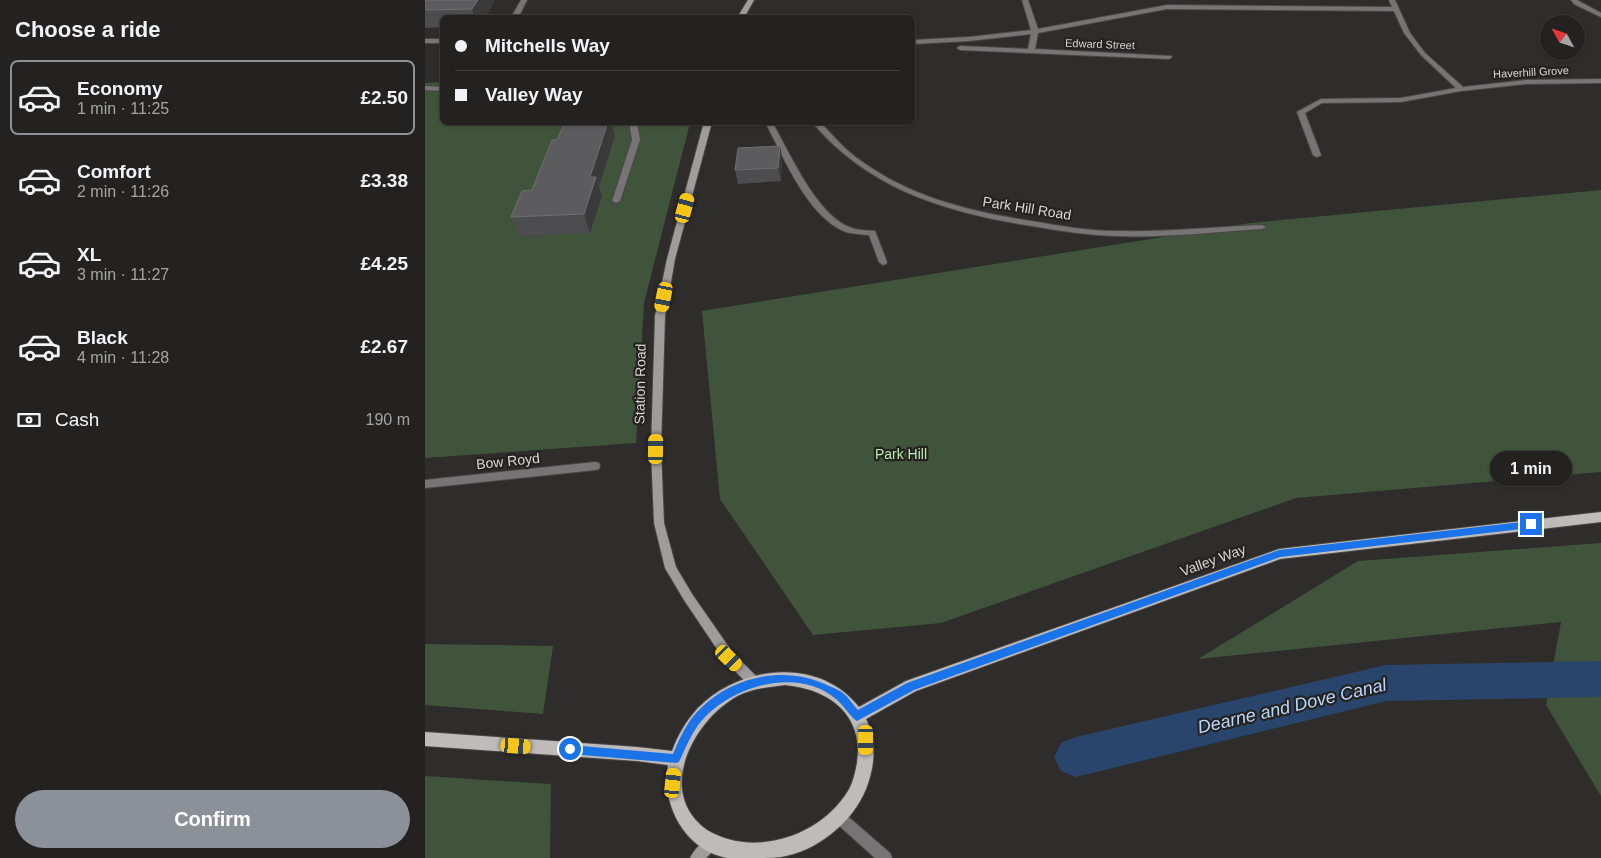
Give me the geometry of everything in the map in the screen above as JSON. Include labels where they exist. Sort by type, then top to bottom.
[{"type":"main road","points":[[742,15],[751,0]]},
{"type":"main road","name":"Station Road","points":[[707,125],[671,259],[660,316],[656,449],[659,523],[671,568],[688,597],[729,658],[754,682]]},
{"type":"main road","name":"Valley Way","points":[[857,716],[911,686],[1279,554],[1601,517]]},
{"type":"main road","points":[[785,678],[814,682],[839,695],[857,716],[866,740],[866,766],[857,793],[840,818],[812,840],[778,852],[742,854],[711,844],[692,828],[679,807],[673,783],[676,759],[687,733],[704,711],[727,693],[754,682],[785,678]]},
{"type":"main road","points":[[425,739],[637,754],[676,759]]},
{"type":"main road","points":[[697,858],[711,844]]},
{"type":"street","points":[[516,15],[524,0]]},
{"type":"street","points":[[1025,0],[1035,31],[1031,51]]},
{"type":"street","points":[[1391,0],[1407,33],[1423,54],[1461,89]]},
{"type":"street","points":[[1574,0],[1576,3],[1601,15]]},
{"type":"street","name":"Edward Street","points":[[915,42],[941,41],[1061,28],[1139,10],[1201,3],[1395,9]]},
{"type":"street","points":[[425,41],[440,41]]},
{"type":"street","name":"Edward Street","points":[[960,48],[1169,57]]},
{"type":"street","name":"Haverhill Grove","points":[[1317,155],[1301,112],[1321,101],[1401,100],[1461,89],[1526,82],[1601,81]]},
{"type":"street","points":[[425,88],[440,89]]},
{"type":"street","points":[[616,201],[636,140],[634,125]]},
{"type":"street","points":[[770,125],[795,172],[814,200],[836,222],[849,230],[873,233],[883,262]]},
{"type":"street","name":"Park Hill Road","points":[[817,125],[830,141],[854,161],[876,175],[921,197],[964,211],[1010,221],[1095,233],[1142,233],[1262,227]]},
{"type":"street","name":"Bow Royd","points":[[425,484],[595,466]]},
{"type":"street","points":[[840,818],[885,858]]},
{"type":"green space","points":[[440,82],[440,125],[689,125],[644,303],[636,443],[425,458],[425,83]]},
{"type":"green space","name":"Park Hill","points":[[1601,190],[1601,472],[1296,498],[941,623],[813,635],[720,499],[702,311],[1250,223]]},
{"type":"green space","points":[[1601,543],[1601,796],[1546,705],[1561,622],[1198,659],[1358,561]]},
{"type":"green space","points":[[425,644],[553,646],[543,714],[425,705]]},
{"type":"green space","points":[[425,776],[551,784],[550,858],[425,858]]},
{"type":"building","points":[[425,0],[478,0],[472,9],[425,10]]},
{"type":"building","points":[[564,125],[607,125],[590,177],[596,177],[584,214],[511,217],[522,191],[532,190],[552,140],[557,140]]},
{"type":"building","points":[[780,146],[778,168],[735,170],[738,148]]},
{"type":"waterway","name":"Dearne and Dove Canal","points":[[1076,757],[1386,683],[1601,679]]},
{"type":"route","points":[[570,749],[676,759],[687,733],[704,711],[727,693],[754,682],[785,678],[814,682],[839,695],[857,716],[911,686],[1279,554],[1531,524]]}]
